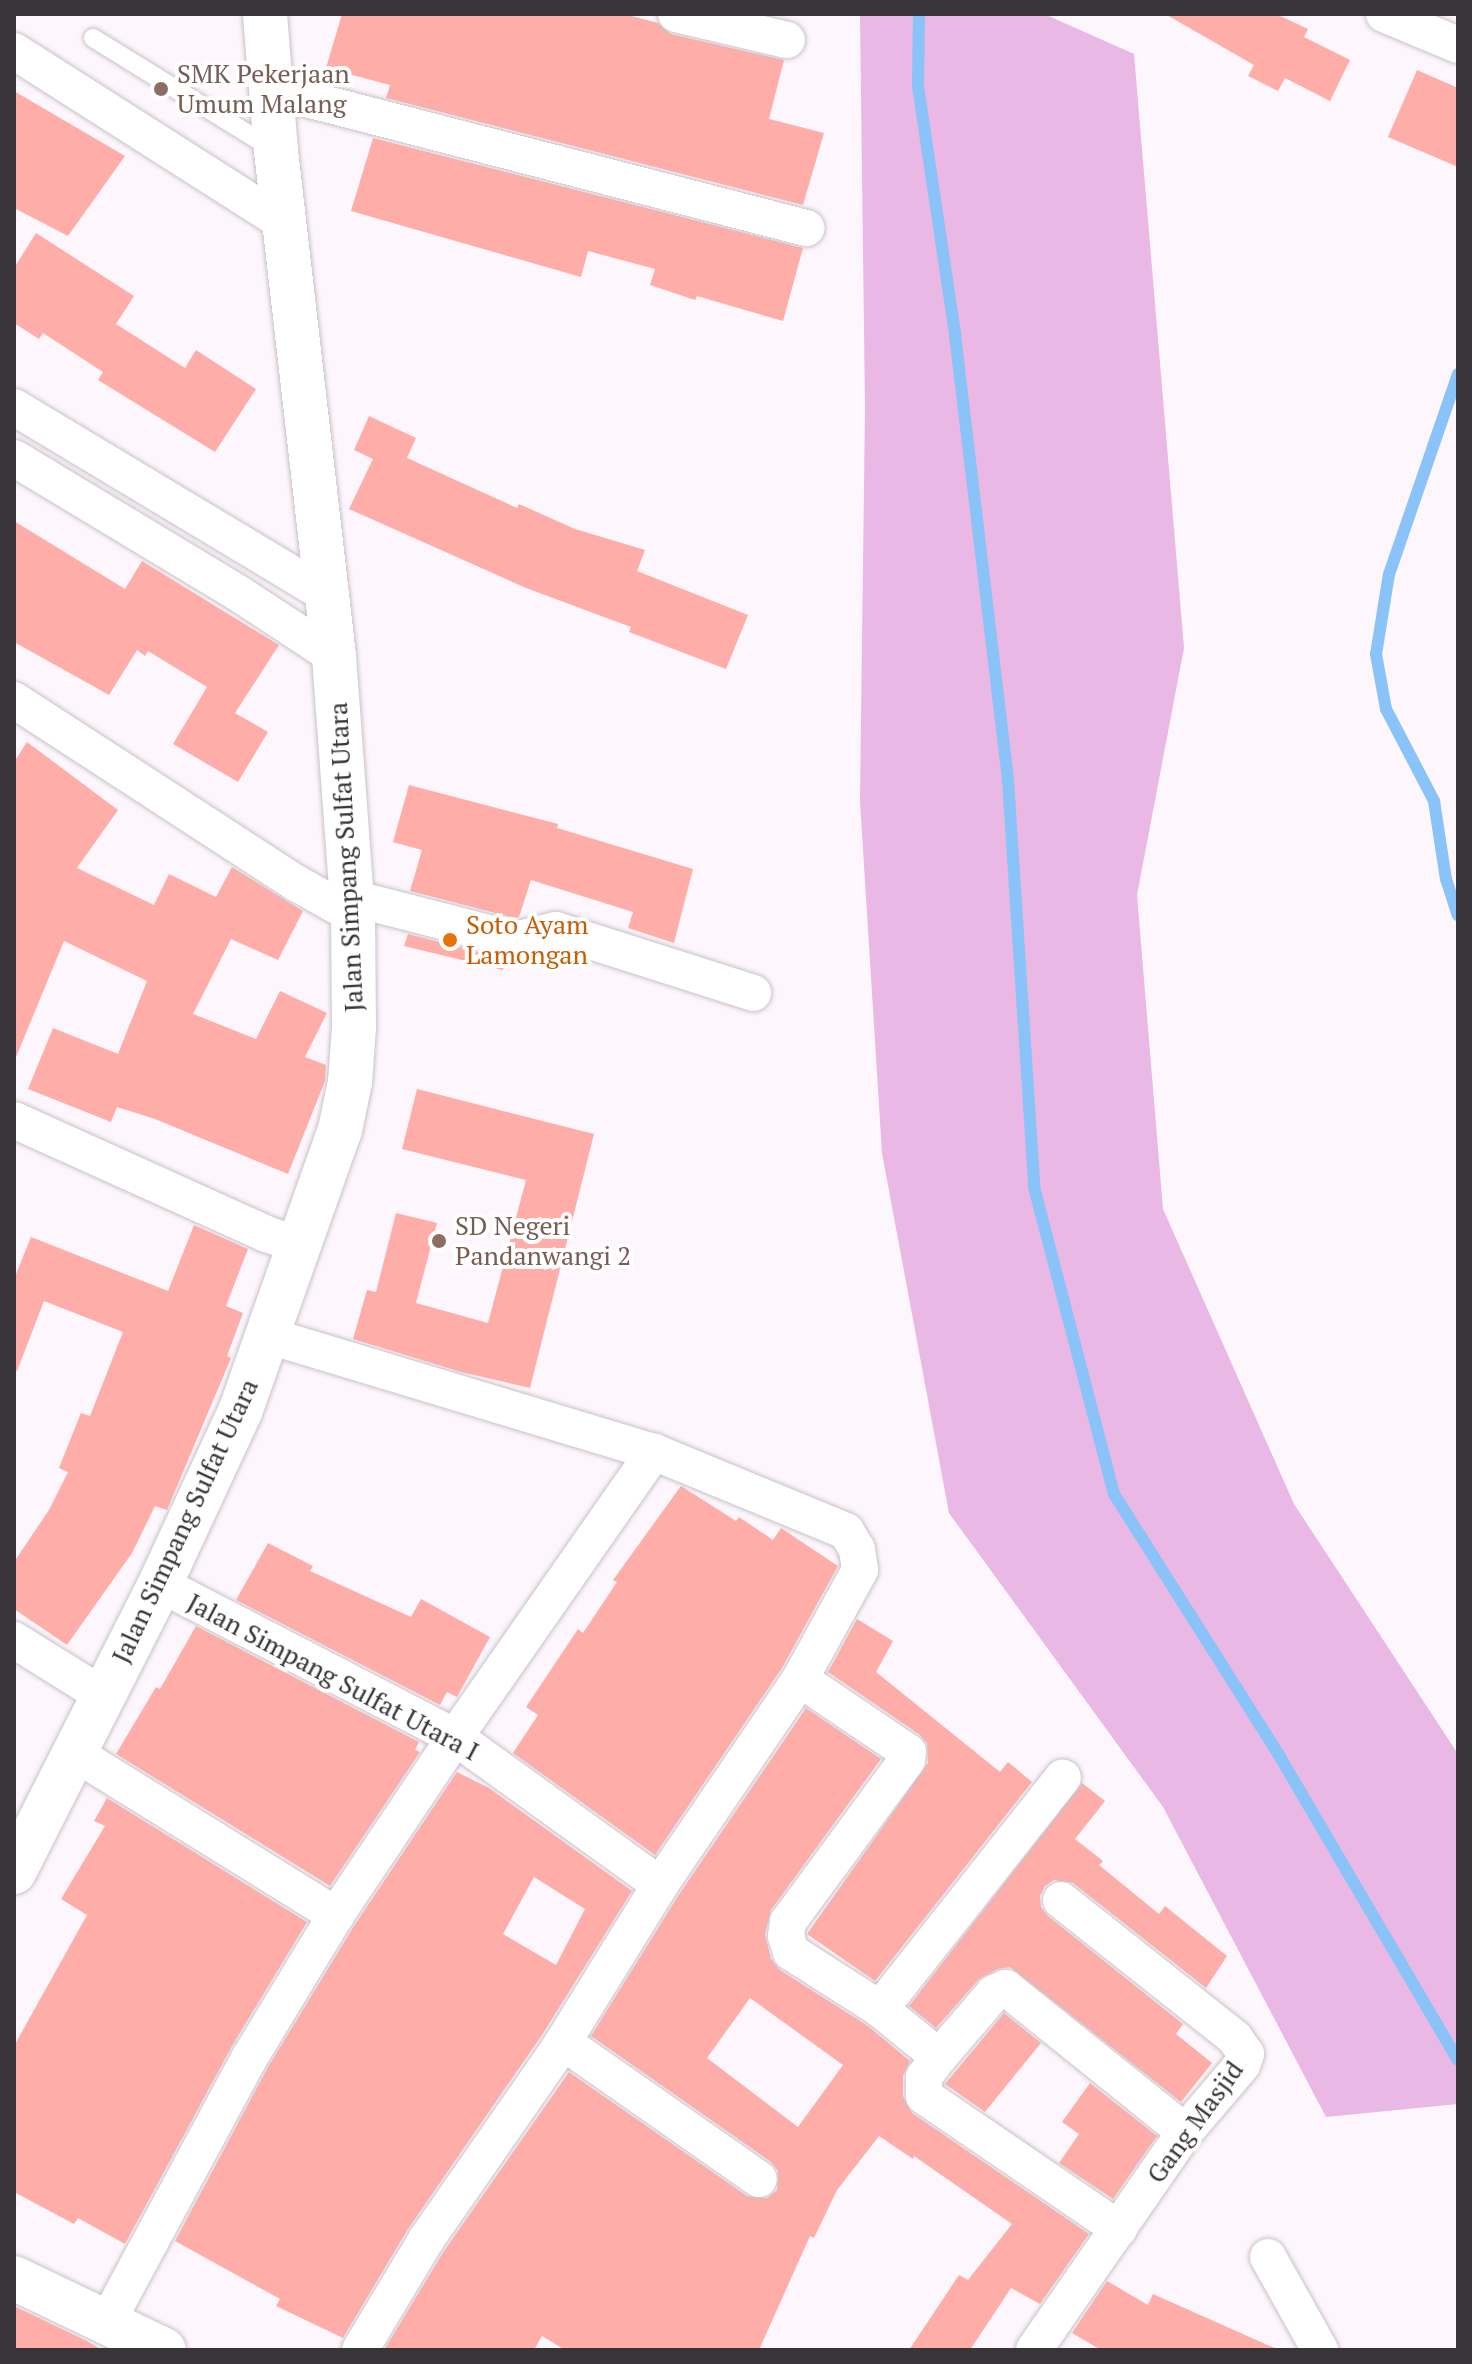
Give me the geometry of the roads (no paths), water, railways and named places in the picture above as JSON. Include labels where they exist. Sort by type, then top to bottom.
[{"type":"street","name":"Jalan Simpang Sulfat Utara","points":[[14,1872],[160,1584],[240,1412],[340,1130],[350,1082],[354,1027],[352,906],[334,656],[276,151],[265,14]]},
{"type":"street","points":[[676,14],[787,40]]},
{"type":"street","points":[[1384,14],[1458,45]]},
{"type":"street","points":[[14,51],[284,223]]},
{"type":"street","points":[[272,90],[806,228]]},
{"type":"street","points":[[14,407],[329,596]]},
{"type":"street","points":[[14,458],[241,595],[334,656]]},
{"type":"street","points":[[14,700],[296,883],[352,906],[515,940],[556,930],[753,993]]},
{"type":"street","points":[[14,1120],[266,1234],[300,1245]]},
{"type":"street","points":[[266,1335],[654,1452],[846,1531],[857,1549],[860,1570],[800,1679],[660,1885],[563,2042],[426,2240],[360,2350]]},
{"type":"street","points":[[106,2324],[250,2057],[336,1915],[455,1737],[654,1452]]},
{"type":"street","name":"Jalan Simpang Sulfat Utara I","points":[[160,1584],[455,1737],[660,1885]]},
{"type":"street","points":[[14,1640],[104,1696]]},
{"type":"street","points":[[800,1679],[908,1752],[907,1760],[786,1929],[791,1952],[880,2009],[939,2057]]},
{"type":"street","points":[[76,1754],[336,1915]]},
{"type":"street","points":[[880,2009],[1063,1777]]},
{"type":"street","name":"Gang Masjid","points":[[1041,2348],[1185,2132],[1242,2065],[1246,2054],[1242,2044],[1061,1900]]},
{"type":"street","points":[[1119,2229],[924,2096],[924,2077],[994,1993],[1006,1988],[1185,2132]]},
{"type":"street","points":[[563,2042],[759,2179]]},
{"type":"street","points":[[1268,2257],[1320,2350]]},
{"type":"street","points":[[14,2278],[164,2350]]},
{"type":"lane","points":[[93,38],[276,151]]},
{"type":"waterway","points":[[919,14],[918,86],[955,335],[1008,780],[1034,1187],[1114,1494],[1280,1757],[1458,2060]]},
{"type":"waterway","points":[[1458,374],[1389,574],[1376,654],[1386,709],[1434,801],[1446,879],[1458,915]]},
{"type":"place","name":"SMK Pekerjaan Umum Malang","points":[[161,89]]},
{"type":"place","name":"Soto Ayam Lamongan","points":[[450,940]]},
{"type":"place","name":"SD Negeri Pandanwangi 2","points":[[439,1241]]}]
